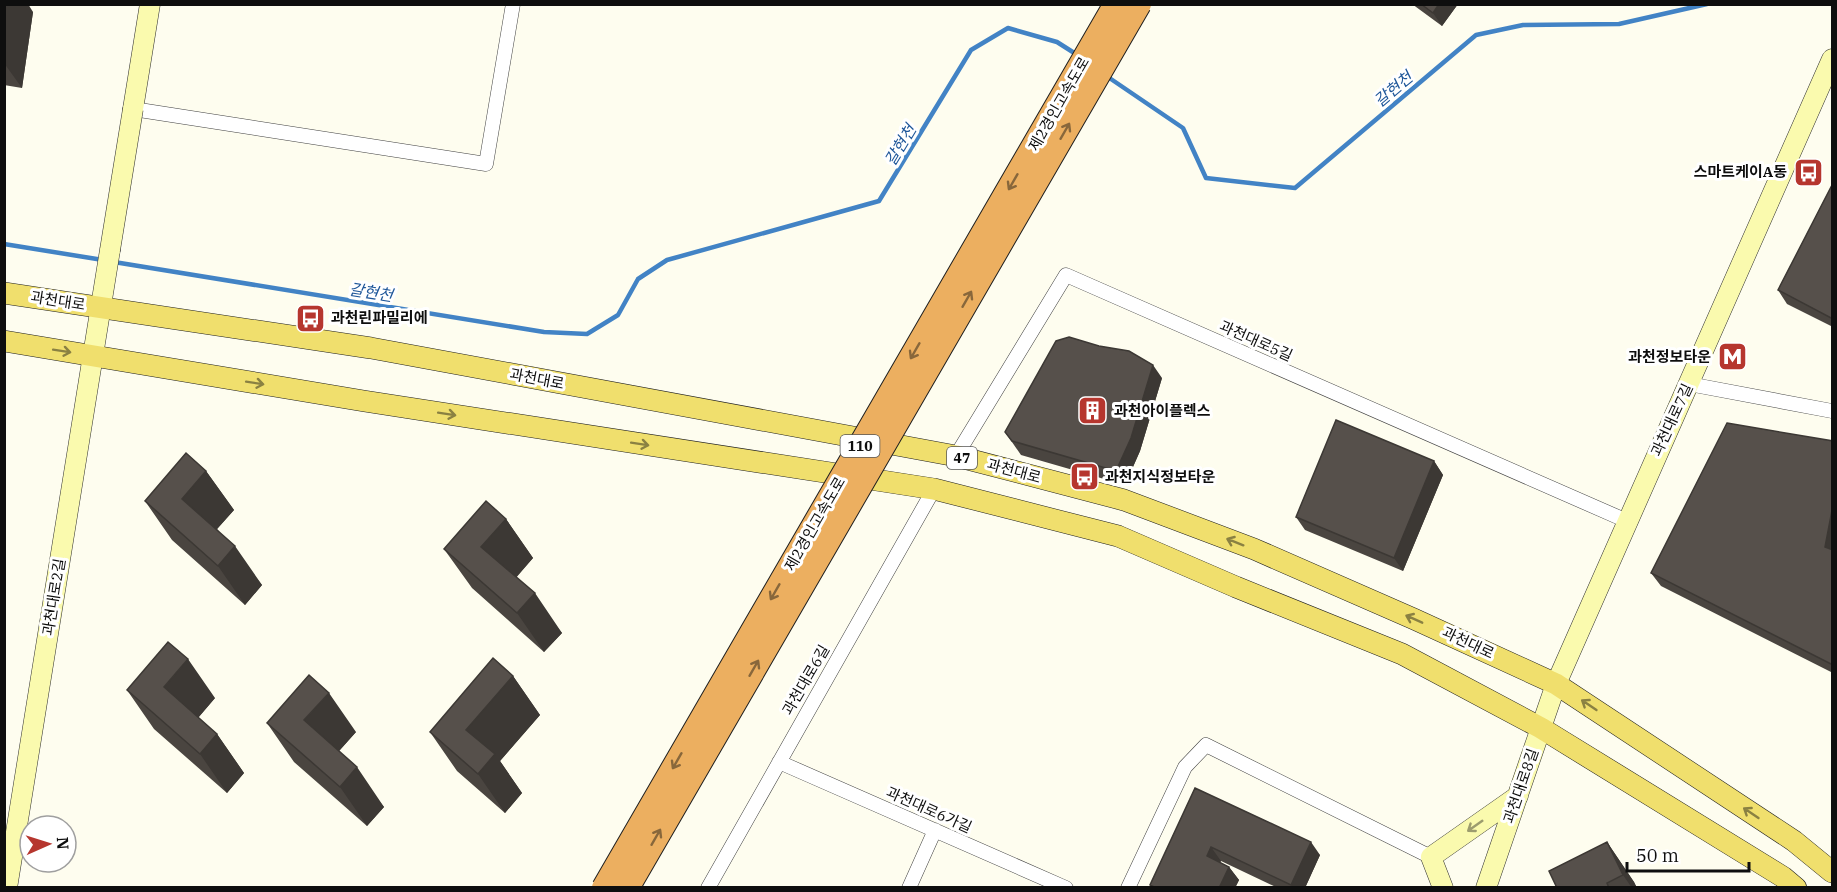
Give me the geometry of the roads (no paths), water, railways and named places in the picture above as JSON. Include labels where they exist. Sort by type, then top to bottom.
[{"type":"highway","name":"제2경인고속도로","points":[[603,888],[1116,4]]},
{"type":"highway","name":"제2경인고속도로","points":[[627,888],[1139,4]]},
{"type":"main road","name":"과천대로","points":[[4,293],[371,348],[956,456],[1124,500],[1254,549],[1556,684],[1794,841],[1833,872]]},
{"type":"main road","points":[[4,341],[364,401],[934,489],[1118,536],[1236,587],[1402,654],[1541,728],[1783,877],[1796,888]]},
{"type":"street","name":"과천대로2길","points":[[7,888],[150,4]]},
{"type":"street","points":[[133,109],[486,164],[513,4]]},
{"type":"street","name":"과천대로7길","points":[[1556,684],[1833,59]]},
{"type":"street","name":"과천대로5길","points":[[956,456],[1065,275],[1627,521]]},
{"type":"street","points":[[1689,384],[1833,411]]},
{"type":"street","name":"과천대로6길","points":[[708,888],[934,489]]},
{"type":"street","name":"과천대로8길","points":[[1486,888],[1556,684]]},
{"type":"street","points":[[1128,888],[1185,767],[1206,745],[1431,857],[1443,888]]},
{"type":"street","name":"과천대로6가길","points":[[779,762],[1066,888]]},
{"type":"street","points":[[1431,857],[1518,796]]},
{"type":"street","points":[[909,888],[935,830]]},
{"type":"waterway","name":"갈현천","points":[[1105,75],[1183,128],[1206,178],[1295,188],[1476,35],[1523,25],[1619,24],[1707,4]]},
{"type":"waterway","name":"갈현천","points":[[114,262],[544,332],[587,334],[618,315],[638,279],[667,260],[879,201],[971,50],[1008,28],[1057,42],[1079,56]]},
{"type":"waterway","name":"갈현천","points":[[4,244],[103,260]]},
{"type":"place","name":"스마트케이A동","points":[[1808,172]]},
{"type":"place","name":"과천린파밀리에","points":[[310,318]]},
{"type":"place","name":"과천정보타운","points":[[1732,357]]},
{"type":"place","name":"과천아이플렉스","points":[[1093,411]]},
{"type":"place","name":"과천지식정보타운","points":[[1084,477]]}]
